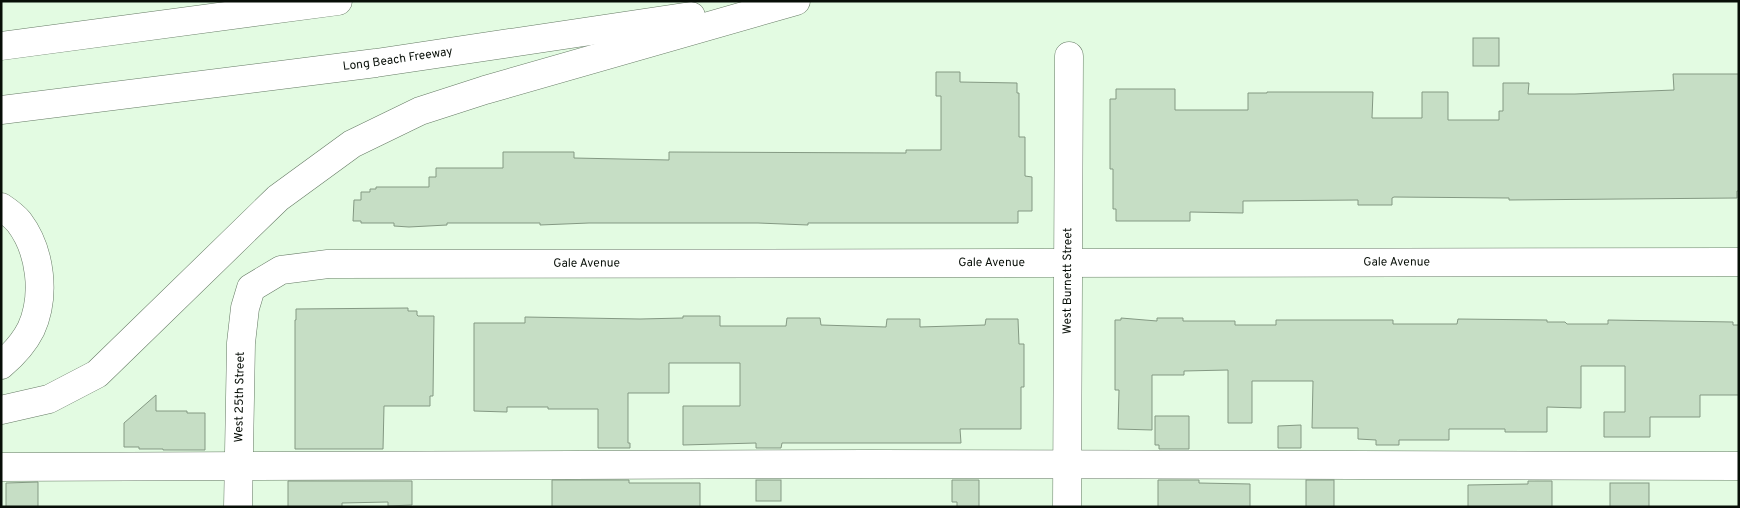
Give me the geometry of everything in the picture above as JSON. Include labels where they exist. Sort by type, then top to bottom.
[{"type":"main road","points":[[1,46],[338,1]]},
{"type":"main road","points":[[1,410],[49,399],[97,374],[278,198],[352,144],[420,111],[485,90],[794,1]]},
{"type":"main road","name":"Long Beach Freeway","points":[[1,110],[376,63],[794,1]]},
{"type":"main road","name":"West Burnett Street","points":[[1067,507],[1069,56]]},
{"type":"main road","points":[[1,207],[18,221],[30,242],[39,271],[39,301],[31,329],[15,353],[1,365]]},
{"type":"main road","name":"Gale Avenue","points":[[251,288],[281,270],[328,264],[1739,262]]},
{"type":"main road","name":"West 25th Street","points":[[238,507],[241,343],[245,308],[251,288]]},
{"type":"main road","points":[[1,467],[1068,464],[1739,466]]},
{"type":"building","points":[[1473,38],[1499,38],[1499,66],[1473,66]]},
{"type":"building","points":[[936,72],[960,72],[960,82],[1017,83],[1017,93],[1019,93],[1019,137],[1025,137],[1025,176],[1032,177],[1032,211],[1018,211],[1018,223],[808,223],[808,225],[758,223],[589,223],[540,225],[540,223],[447,223],[447,225],[409,227],[394,226],[394,223],[361,223],[361,221],[353,221],[354,200],[361,200],[361,192],[370,192],[370,189],[376,189],[376,187],[429,187],[429,177],[436,177],[436,168],[503,168],[503,152],[574,152],[574,158],[669,160],[669,152],[906,153],[906,150],[941,150],[941,96],[936,96]]},
{"type":"building","points":[[1673,74],[1739,74],[1739,191],[1737,191],[1737,198],[1509,200],[1509,198],[1394,197],[1392,198],[1392,205],[1358,205],[1358,200],[1243,201],[1243,213],[1190,212],[1190,221],[1116,221],[1116,209],[1113,209],[1113,169],[1110,169],[1110,99],[1116,99],[1116,89],[1175,89],[1175,110],[1248,110],[1248,93],[1373,92],[1372,118],[1422,118],[1422,92],[1448,92],[1448,120],[1499,120],[1499,111],[1503,111],[1503,83],[1529,83],[1528,94],[1674,90]]},
{"type":"building","points":[[408,308],[408,311],[417,311],[418,316],[434,316],[433,396],[430,396],[430,406],[384,406],[383,449],[295,449],[296,309]]},
{"type":"building","points":[[683,316],[720,316],[720,326],[786,326],[787,318],[820,318],[821,325],[886,327],[887,319],[920,319],[920,327],[985,325],[986,319],[1018,319],[1019,344],[1024,344],[1024,387],[1021,387],[1021,429],[960,429],[961,443],[782,443],[781,448],[756,448],[756,443],[683,445],[683,406],[740,406],[740,363],[669,363],[669,393],[628,393],[628,443],[630,443],[630,448],[598,448],[598,409],[507,407],[507,412],[474,411],[474,323],[525,323],[525,317],[640,319],[683,318]]},
{"type":"building","points":[[1121,318],[1157,321],[1157,318],[1183,318],[1183,321],[1235,321],[1235,325],[1276,325],[1276,320],[1393,320],[1393,324],[1457,324],[1458,319],[1547,320],[1547,322],[1565,322],[1567,324],[1608,324],[1608,320],[1733,322],[1733,325],[1739,325],[1739,395],[1700,395],[1700,417],[1650,417],[1650,437],[1604,437],[1604,412],[1625,412],[1625,366],[1581,366],[1581,408],[1547,407],[1547,432],[1505,432],[1505,429],[1449,429],[1449,440],[1399,440],[1399,445],[1376,445],[1376,440],[1358,439],[1358,428],[1312,428],[1313,381],[1252,381],[1252,423],[1228,423],[1228,370],[1184,371],[1184,375],[1152,375],[1152,430],[1118,429],[1119,390],[1115,390],[1115,320],[1121,320]]},
{"type":"building","points":[[156,395],[156,411],[205,413],[205,450],[163,450],[124,447],[124,423]]},
{"type":"building","points":[[1155,416],[1189,416],[1189,449],[1159,449],[1159,445],[1155,445]]},
{"type":"building","points":[[1301,425],[1301,448],[1278,448],[1278,426]]},
{"type":"building","points":[[552,480],[629,480],[629,483],[700,483],[700,507],[552,507]]},
{"type":"building","points":[[756,480],[781,480],[781,501],[756,501]]},
{"type":"building","points":[[952,480],[979,480],[979,507],[957,507],[957,502],[952,502]]},
{"type":"building","points":[[1158,480],[1199,480],[1199,483],[1250,484],[1250,507],[1158,507]]},
{"type":"building","points":[[1306,480],[1334,480],[1334,507],[1306,507]]},
{"type":"building","points":[[288,481],[412,481],[412,505],[388,506],[388,502],[342,503],[342,507],[288,507]]},
{"type":"building","points":[[1528,481],[1552,481],[1552,507],[1468,507],[1468,485],[1528,484]]},
{"type":"building","points":[[38,482],[38,507],[6,507],[6,483]]},
{"type":"building","points":[[1610,483],[1649,483],[1649,507],[1610,507]]}]
